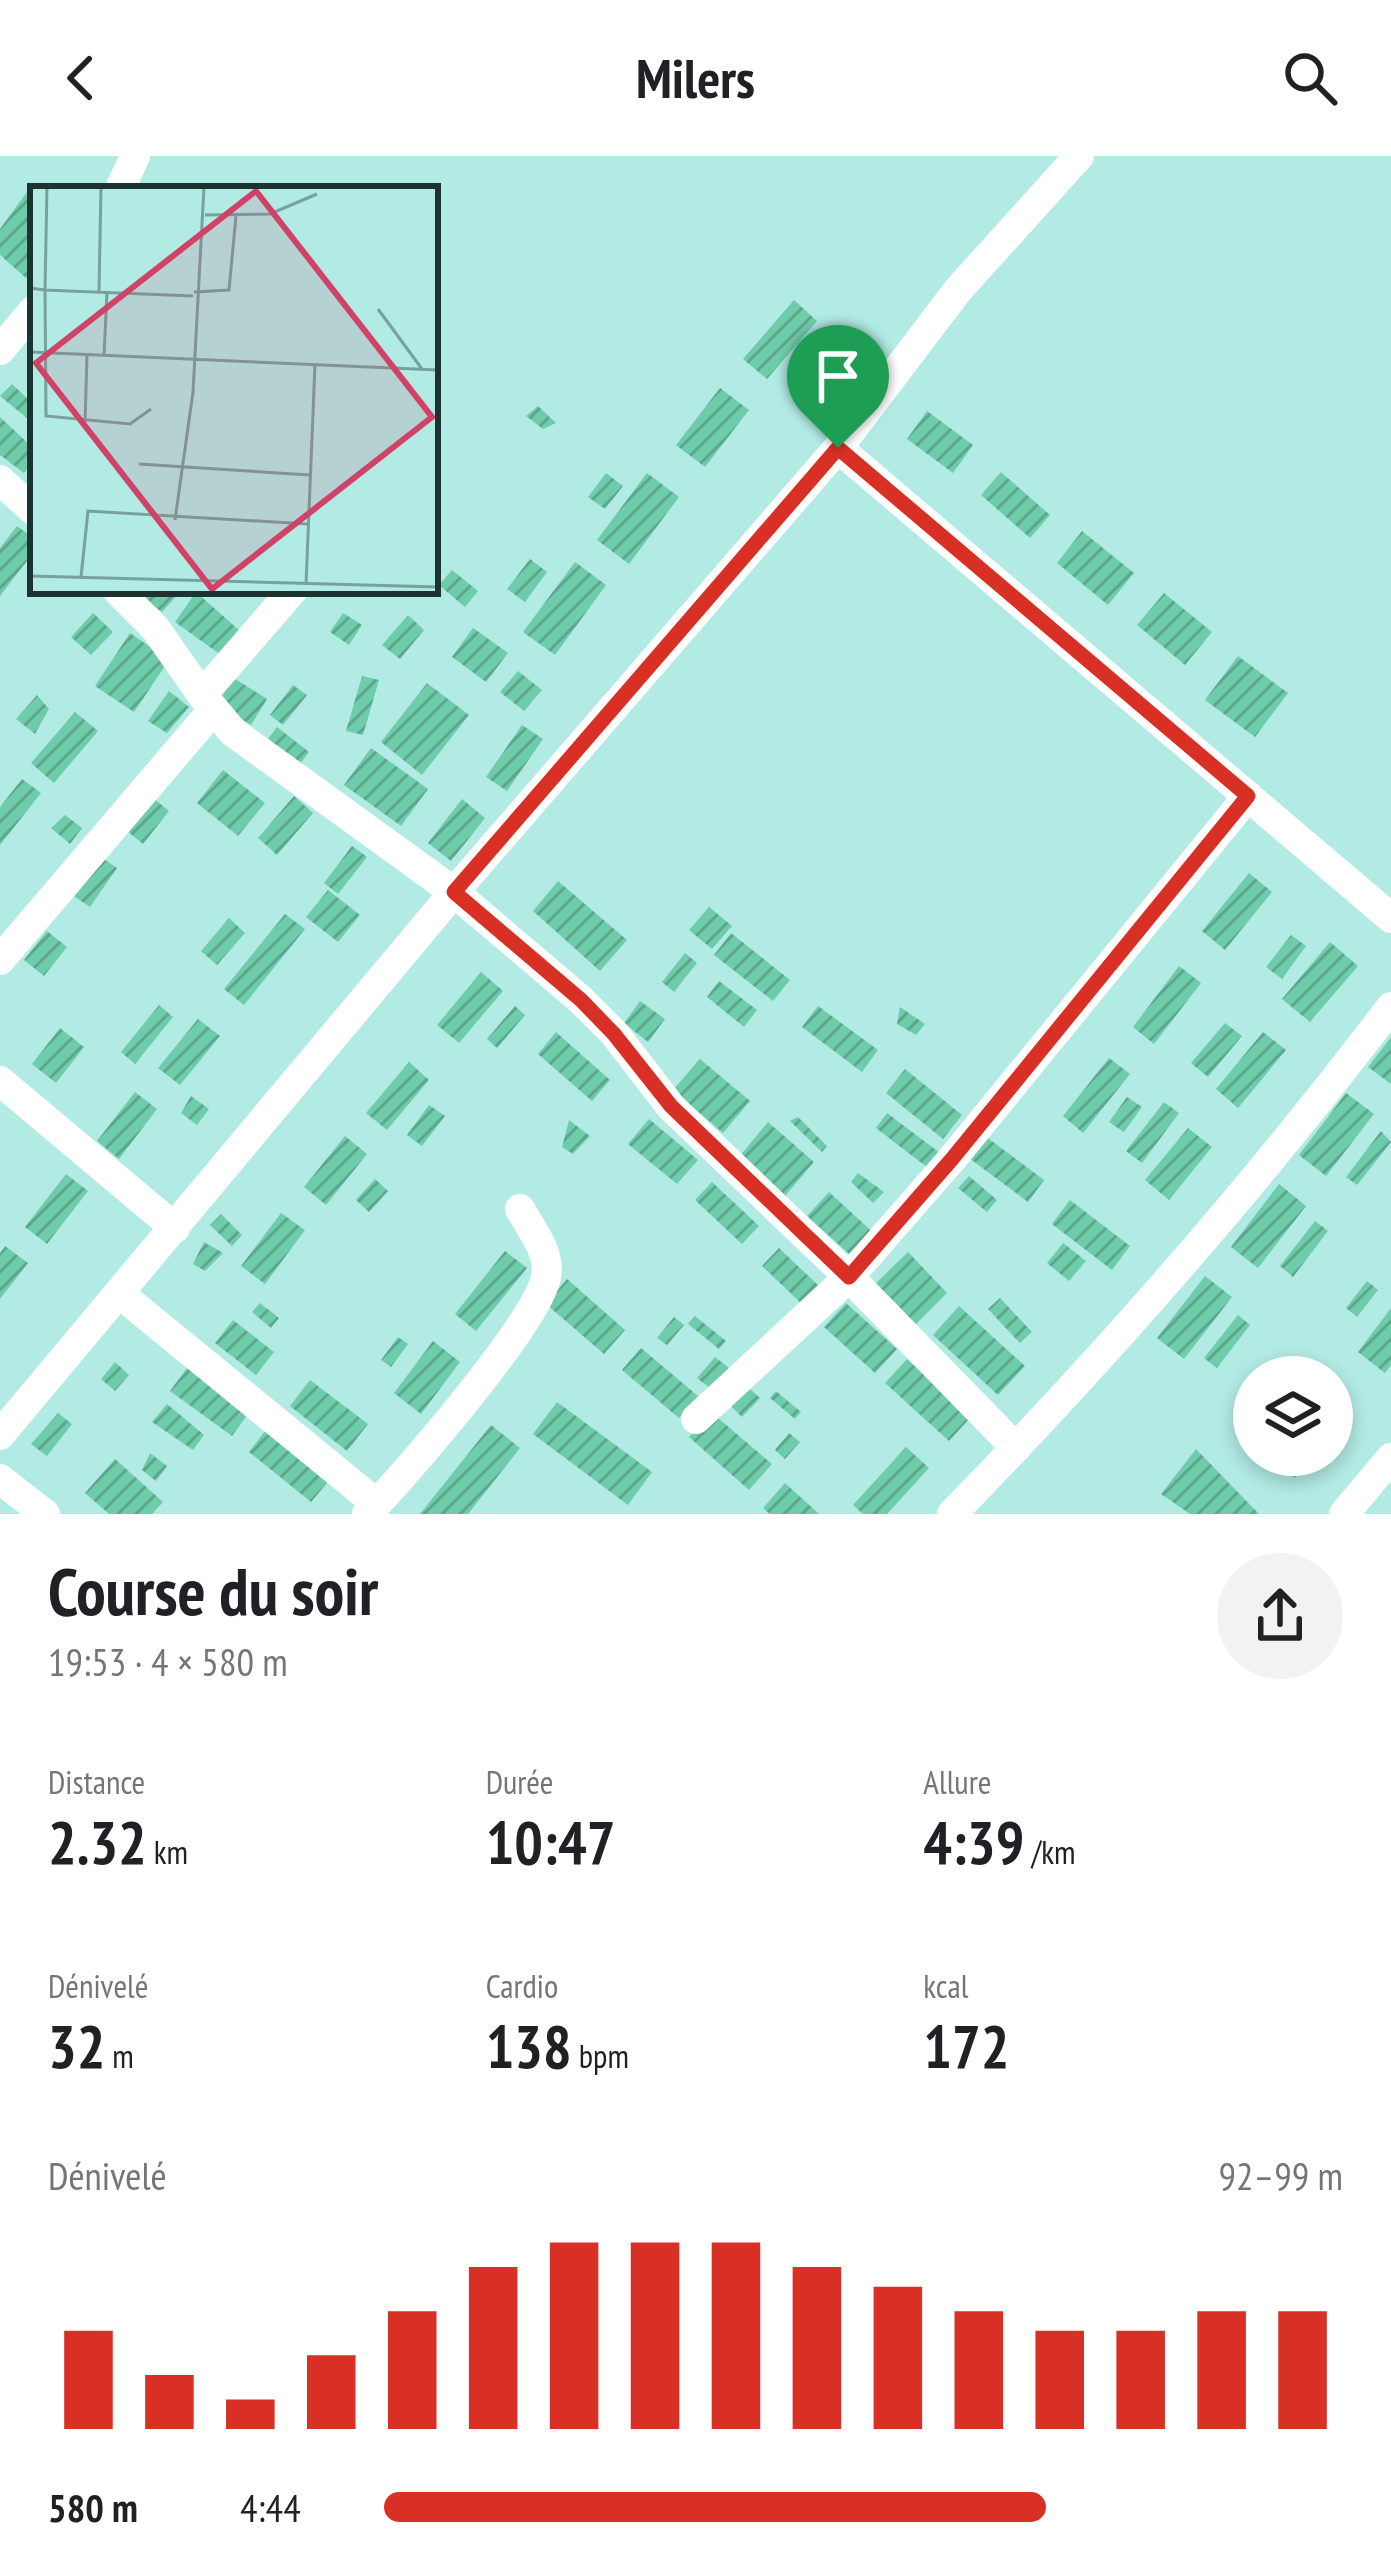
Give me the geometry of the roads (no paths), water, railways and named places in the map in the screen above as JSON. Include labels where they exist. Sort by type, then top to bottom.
[{"type":"street","points":[[121,186],[136,156]]},
{"type":"street","points":[[0,1435],[454,892],[838,448],[958,290],[1079,156]]},
{"type":"street","points":[[0,350],[30,314]]},
{"type":"street","points":[[838,448],[1391,918]]},
{"type":"street","points":[[0,480],[30,507]]},
{"type":"street","points":[[121,594],[155,628],[207,703],[244,741],[454,892],[581,1000],[671,1106],[849,1277],[1016,1448]]},
{"type":"street","points":[[0,960],[290,594]]},
{"type":"street","points":[[696,1420],[849,1277],[952,1159],[1248,796]]},
{"type":"street","points":[[952,1514],[1105,1353],[1276,1154],[1391,1007]]},
{"type":"street","points":[[0,1081],[175,1228]]},
{"type":"street","points":[[119,1294],[372,1509],[536,1303],[546,1278],[545,1256],[520,1209]]},
{"type":"street","points":[[1344,1514],[1391,1458]]},
{"type":"street","points":[[0,1479],[45,1514]]}]
